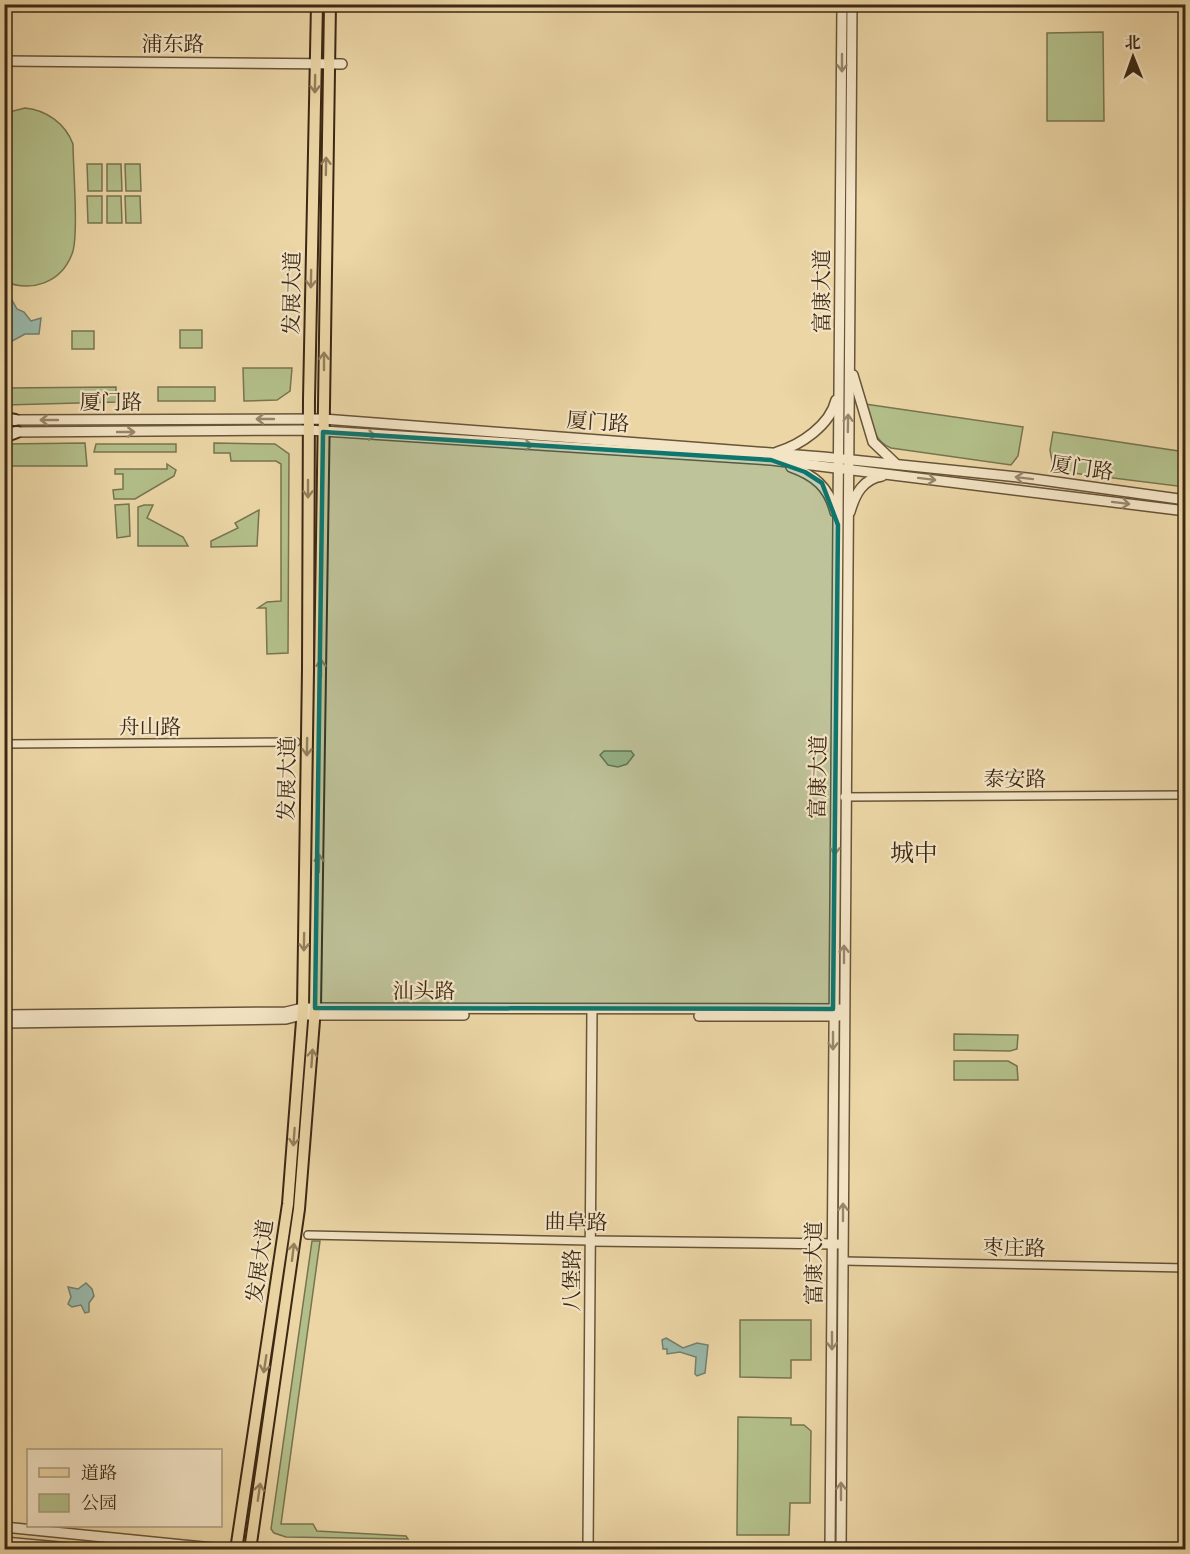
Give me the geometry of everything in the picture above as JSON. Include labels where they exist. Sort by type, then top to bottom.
[{"type":"main road","name":"发展大道","points":[[231,1549],[288,1204],[303,1011],[308,669],[308,425],[317,4]]},
{"type":"main road","name":"发展大道","points":[[250,1550],[298,1209],[315,1011],[330,4]]},
{"type":"main road","points":[[4,437],[17,432]]},
{"type":"street","name":"富康大道","points":[[842,4],[844,355]]},
{"type":"street","name":"富康大道","points":[[841,1550],[844,1013],[843,464],[852,4]]},
{"type":"street","name":"浦东路","points":[[4,61],[342,64]]},
{"type":"street","points":[[771,457],[808,436],[833,411],[844,355]]},
{"type":"street","points":[[844,355],[867,429],[878,448],[897,464]]},
{"type":"street","name":"厦门路","points":[[4,432],[308,425],[323,419],[843,464],[897,464],[1185,500]]},
{"type":"street","name":"厦门路","points":[[8,420],[308,425],[323,432],[771,457]]},
{"type":"street","points":[[771,457],[805,472],[822,483],[831,496],[843,526]]},
{"type":"street","name":"厦门路","points":[[843,464],[892,474],[1185,511]]},
{"type":"street","points":[[843,526],[859,490],[875,477],[892,474]]},
{"type":"street","name":"富康大道","points":[[830,1550],[833,1012],[843,526]]},
{"type":"street","name":"舟山路","points":[[4,744],[296,742]]},
{"type":"street","name":"泰安路","points":[[844,797],[1185,795]]},
{"type":"street","name":"汕头路","points":[[4,1023],[286,1019],[303,1011]]},
{"type":"street","name":"汕头路","points":[[4,1015],[303,1011],[844,1013]]},
{"type":"street","name":"八堡路","points":[[588,1550],[592,1013]]},
{"type":"street","name":"曲阜路","points":[[308,1235],[843,1244]]},
{"type":"street","name":"枣庄路","points":[[843,1261],[1185,1268]]},
{"type":"street","points":[[4,1527],[231,1549]]},
{"type":"street","points":[[4,1542],[92,1550]]},
{"type":"highlighted area","points":[[323,432],[771,460],[805,472],[822,483],[838,525],[833,1009],[315,1008]]},
{"type":"green space","points":[[1103,32],[1104,121],[1047,121],[1047,33]]},
{"type":"green space","points":[[25,108],[33,109],[54,119],[65,130],[73,144],[75,233],[72,254],[61,272],[44,283],[24,286],[4,281],[5,113]]},
{"type":"green space","points":[[87,164],[102,164],[102,191],[88,191]]},
{"type":"green space","points":[[107,164],[121,164],[122,191],[107,191]]},
{"type":"green space","points":[[125,164],[140,164],[141,191],[126,191]]},
{"type":"green space","points":[[87,196],[102,196],[102,223],[88,223]]},
{"type":"green space","points":[[107,196],[121,196],[122,223],[107,223]]},
{"type":"green space","points":[[125,196],[140,196],[141,223],[126,223]]},
{"type":"green space","points":[[180,330],[202,330],[202,348],[180,348]]},
{"type":"green space","points":[[72,331],[94,331],[94,349],[72,349]]},
{"type":"green space","points":[[243,368],[292,368],[290,391],[277,400],[244,401]]},
{"type":"green space","points":[[116,387],[116,402],[5,405],[5,388]]},
{"type":"green space","points":[[158,387],[215,387],[215,401],[158,401]]},
{"type":"green space","points":[[865,404],[1023,427],[1018,456],[1011,465],[891,448],[876,435]]},
{"type":"green space","points":[[1053,432],[1185,452],[1185,487],[1057,471],[1053,467],[1050,450]]},
{"type":"green space","points":[[85,443],[87,466],[5,466],[5,444]]},
{"type":"green space","points":[[214,443],[275,444],[289,454],[288,653],[267,654],[266,608],[258,608],[267,602],[281,601],[281,464],[276,461],[231,461],[230,453],[214,453]]},
{"type":"green space","points":[[96,444],[176,444],[176,452],[94,452]]},
{"type":"green space","points":[[167,464],[176,470],[174,476],[135,499],[114,499],[113,490],[123,489],[123,474],[115,474],[115,469],[167,469]]},
{"type":"green space","points":[[129,504],[130,536],[117,538],[115,505]]},
{"type":"green space","points":[[153,505],[147,518],[183,537],[188,546],[138,546],[138,507]]},
{"type":"green space","points":[[259,510],[257,546],[211,547],[211,541],[238,528],[235,523]]},
{"type":"green space","points":[[604,751],[631,751],[634,755],[627,764],[618,767],[608,765],[600,755]]},
{"type":"green space","points":[[954,1034],[1018,1035],[1017,1049],[1010,1051],[954,1050]]},
{"type":"green space","points":[[954,1061],[1008,1061],[1017,1066],[1018,1080],[954,1080]]},
{"type":"green space","points":[[312,1241],[320,1241],[281,1524],[313,1524],[317,1531],[406,1536],[408,1539],[286,1537],[274,1533],[271,1529]]},
{"type":"green space","points":[[740,1320],[811,1320],[811,1360],[791,1360],[791,1378],[740,1377]]},
{"type":"green space","points":[[738,1417],[791,1418],[791,1425],[804,1425],[811,1431],[810,1503],[790,1503],[789,1535],[737,1535]]},
{"type":"shaded area","points":[[4,297],[12,300],[17,309],[24,312],[31,321],[41,318],[39,334],[25,334],[5,345]]},
{"type":"shaded area","points":[[86,1283],[92,1289],[94,1296],[89,1303],[89,1312],[85,1313],[81,1305],[72,1307],[68,1304],[71,1297],[68,1287],[78,1289]]},
{"type":"shaded area","points":[[666,1338],[683,1348],[697,1343],[708,1345],[705,1373],[697,1376],[695,1374],[696,1357],[680,1352],[667,1354],[667,1349],[663,1349],[662,1340]]},
{"type":"district","name":"城中","points":[[914,853]]}]
